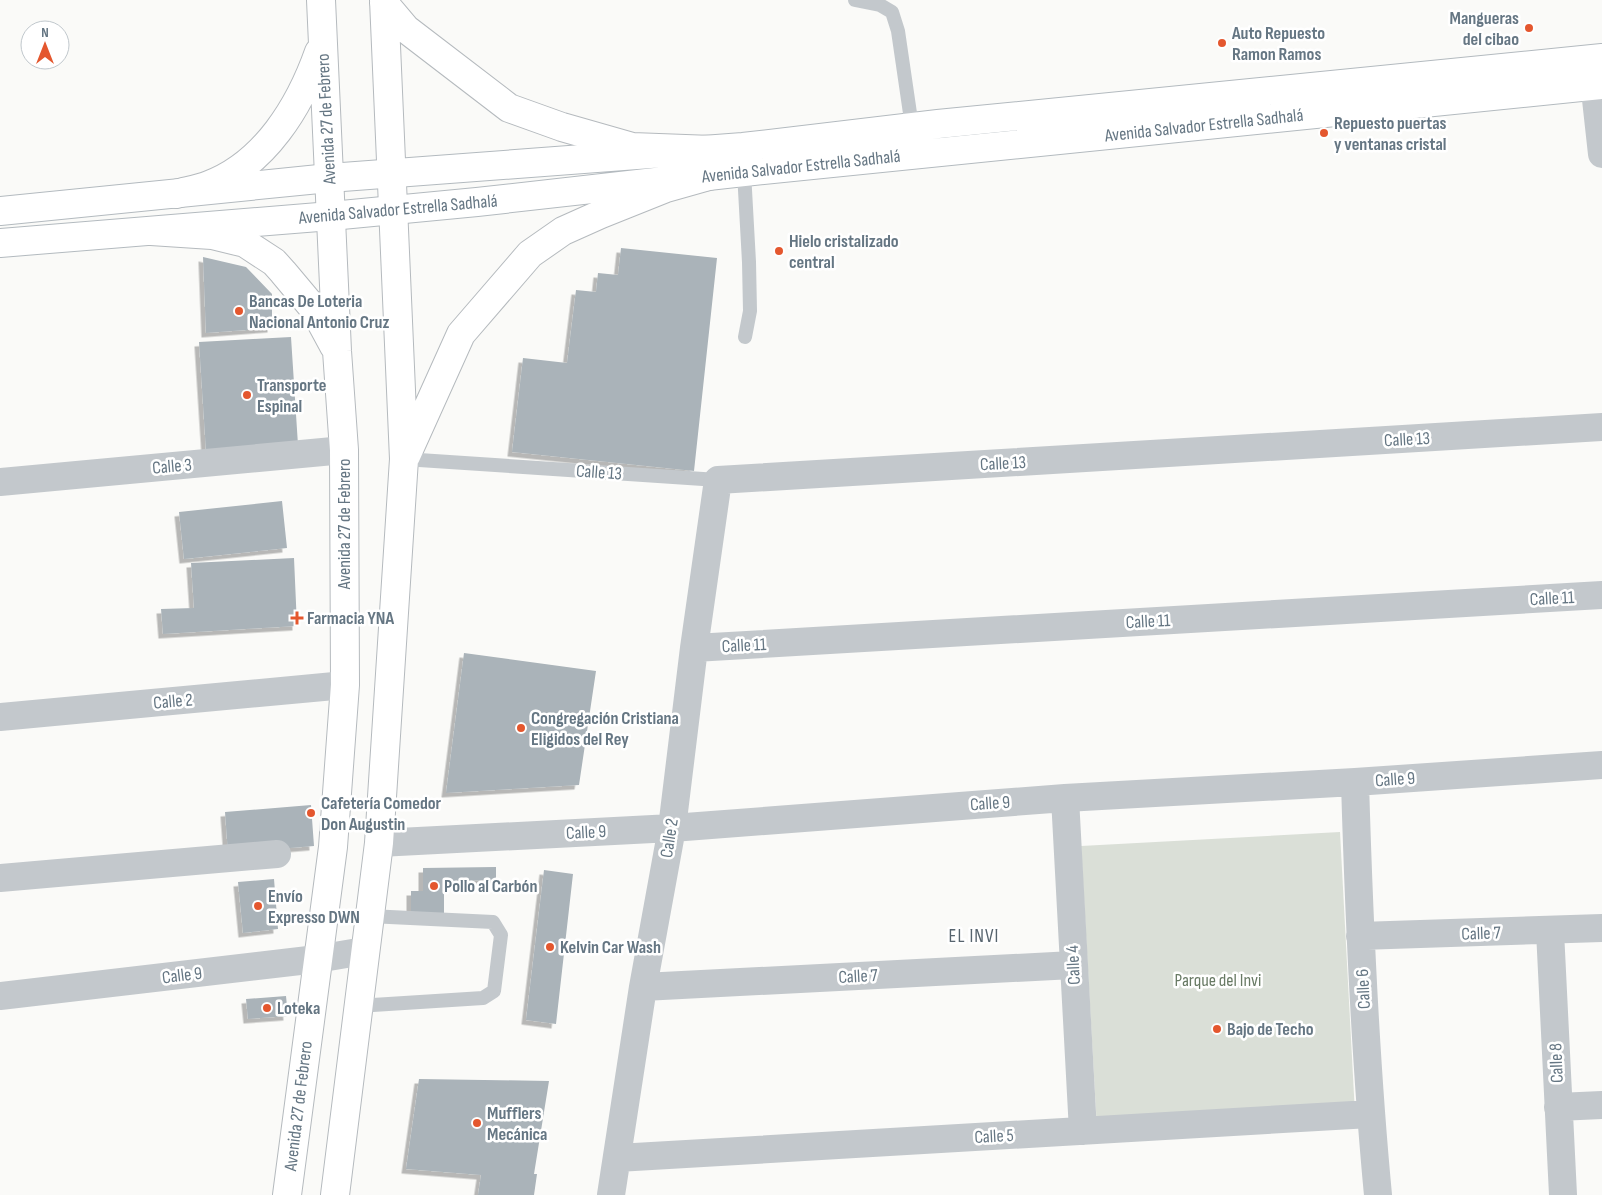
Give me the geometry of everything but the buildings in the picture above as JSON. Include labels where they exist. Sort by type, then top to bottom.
[{"type":"main road","name":"Avenida 27 de Febrero","points":[[287,1195],[317,959],[334,847],[345,685],[344,450],[337,352],[320,0]]},
{"type":"main road","points":[[384,1],[406,29],[509,108],[562,127],[632,147],[712,162]]},
{"type":"main road","points":[[334,1195],[379,843],[404,459],[393,172],[384,1]]},
{"type":"main road","points":[[176,194],[210,185],[242,168],[269,142],[291,112],[309,79],[322,44]]},
{"type":"main road","name":"Avenida Salvador Estrella Sadhalá","points":[[0,243],[393,210],[712,162],[912,127],[1597,58]]},
{"type":"main road","name":"Avenida Salvador Estrella Sadhalá","points":[[0,212],[393,172],[712,162],[744,172],[1598,86]]},
{"type":"main road","points":[[404,459],[462,334],[530,254],[563,231],[666,188],[712,162]]},
{"type":"main road","points":[[151,231],[212,235],[245,243],[274,262],[314,309],[337,352]]},
{"type":"street","points":[[1597,58],[1602,154]]},
{"type":"street","name":"Calle 13","points":[[718,480],[1602,427]]},
{"type":"street","name":"Calle 3","points":[[0,482],[344,450]]},
{"type":"street","name":"Calle 2","points":[[611,1195],[643,987],[672,828],[694,648],[718,480]]},
{"type":"street","name":"Calle 11","points":[[694,648],[1602,595]]},
{"type":"street","name":"Calle 2","points":[[0,717],[345,685]]},
{"type":"street","name":"Calle 9","points":[[379,843],[672,828],[1065,798],[1355,782],[1602,765]]},
{"type":"street","name":"Calle 6","points":[[1355,782],[1360,936],[1370,1114],[1378,1195]]},
{"type":"street","name":"Calle 4","points":[[1065,798],[1083,1131]]},
{"type":"street","points":[[0,878],[278,854]]},
{"type":"street","name":"Calle 7","points":[[1360,936],[1602,928]]},
{"type":"street","name":"Calle 8","points":[[1550,931],[1563,1195]]},
{"type":"street","name":"Calle 9","points":[[0,996],[364,952]]},
{"type":"street","name":"Calle 7","points":[[643,987],[1073,964]]},
{"type":"street","points":[[1558,1107],[1602,1105]]},
{"type":"street","name":"Calle 5","points":[[618,1158],[1370,1114]]},
{"type":"lane","points":[[855,0],[880,5],[892,12],[898,31],[912,127]]},
{"type":"lane","points":[[744,172],[750,311],[745,337]]},
{"type":"lane","name":"Calle 13","points":[[404,459],[718,480]]},
{"type":"lane","points":[[357,1006],[483,998],[494,991],[501,935],[493,922],[369,916]]},
{"type":"green space","name":"Parque del Invi","points":[[1340,832],[1355,1114],[1097,1129],[1081,846]]},
{"type":"place","name":"Mangueras del cibao","points":[[1529,28]]},
{"type":"place","name":"Auto Repuesto Ramon Ramos","points":[[1222,43]]},
{"type":"place","name":"Repuesto puertas y ventanas cristal","points":[[1324,133]]},
{"type":"place","name":"Hielo cristalizado central","points":[[779,251]]},
{"type":"place","name":"Bancas De Loteria Nacional Antonio Cruz","points":[[239,311]]},
{"type":"place","name":"Transporte Espinal","points":[[247,395]]},
{"type":"place","name":"Farmacia YNA","points":[[297,618]]},
{"type":"place","name":"Congregación Cristiana Eligidos del Rey","points":[[521,728]]},
{"type":"place","name":"Cafetería Comedor Don Augustin","points":[[311,813]]},
{"type":"place","name":"Pollo al Carbón","points":[[434,886]]},
{"type":"place","name":"Envío Expresso DWN","points":[[258,906]]},
{"type":"place","name":"Kelvin Car Wash","points":[[550,947]]},
{"type":"place","name":"Loteka","points":[[267,1008]]},
{"type":"place","name":"Bajo de Techo","points":[[1217,1029]]},
{"type":"place","name":"Mufflers Mecánica","points":[[477,1123]]},
{"type":"district","name":"EL INVI","points":[[974,935]]}]
